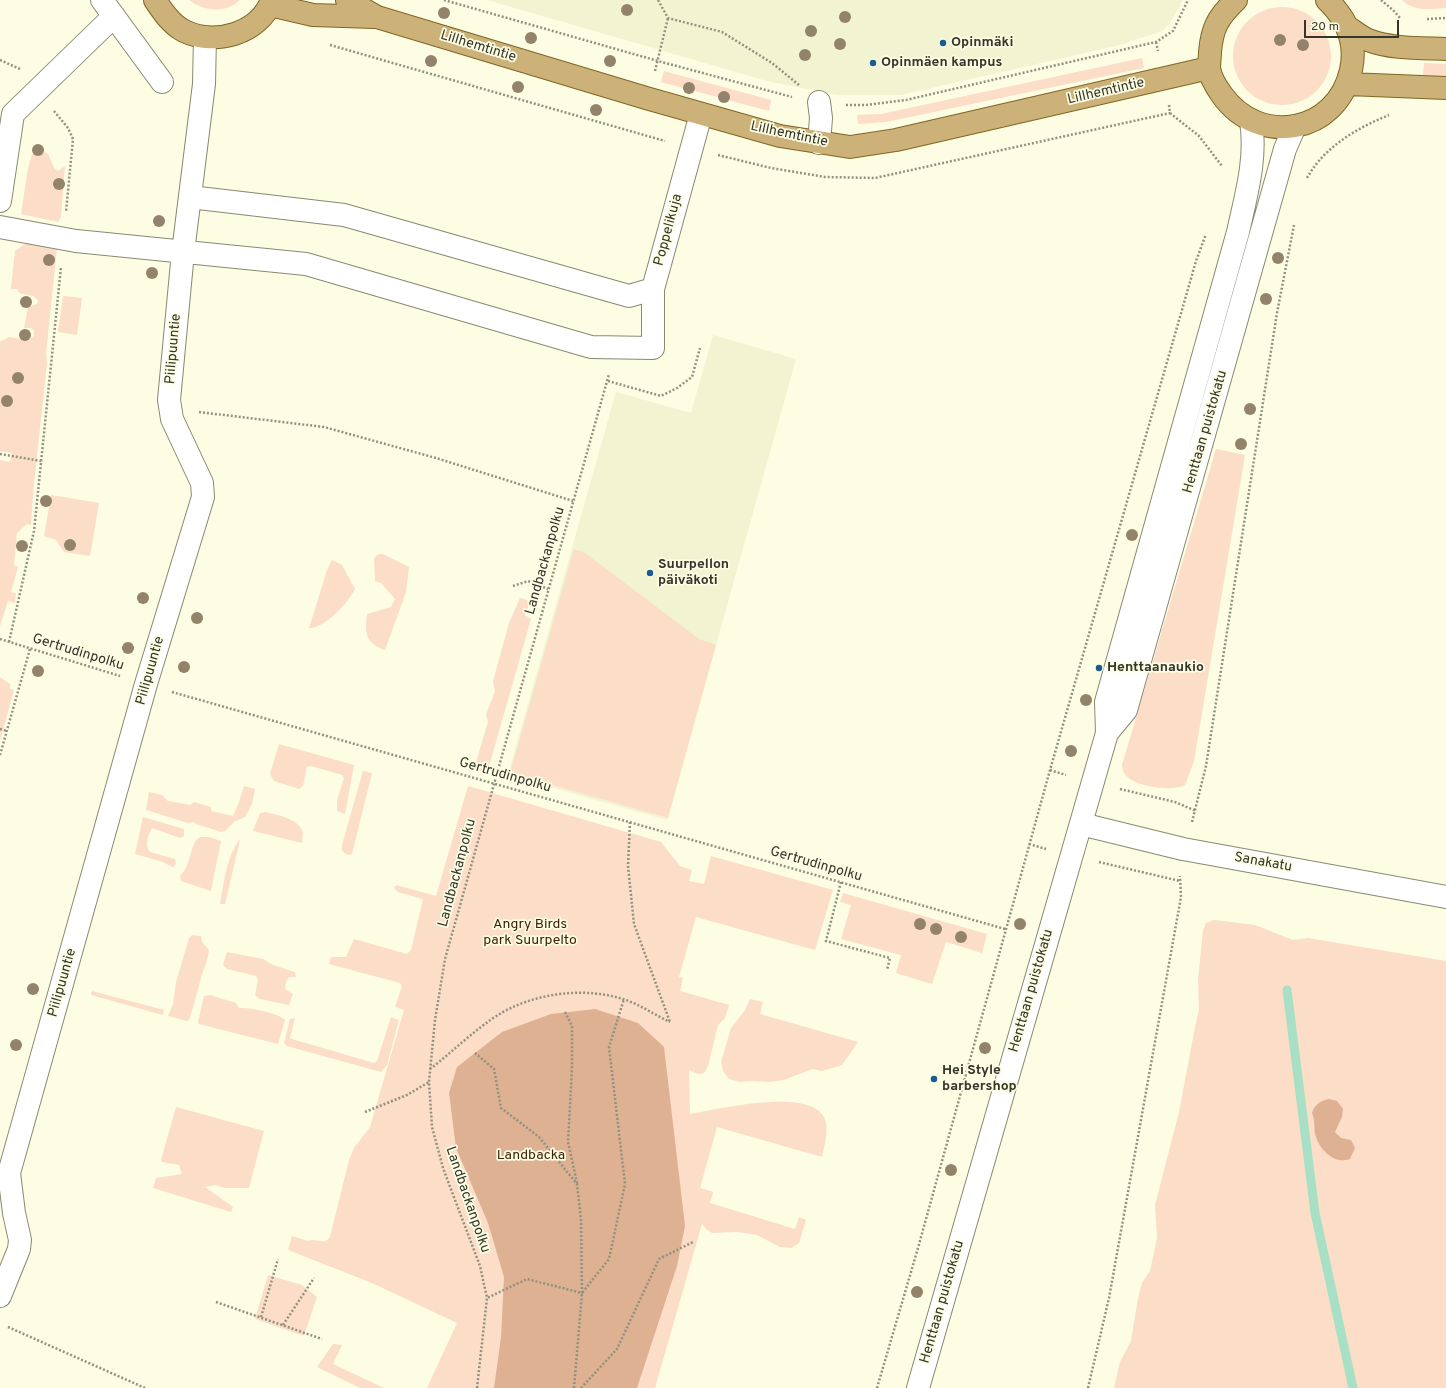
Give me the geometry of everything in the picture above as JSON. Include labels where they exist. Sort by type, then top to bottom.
[{"type":"main road","points":[[155,0],[166,17],[184,31],[205,38],[224,37],[243,32],[258,20],[271,3]]},
{"type":"main road","name":"Lillhemtintie","points":[[347,0],[377,17],[701,114],[780,136],[850,147],[896,140],[1209,68]]},
{"type":"main road","points":[[1236,0],[1222,13],[1212,35],[1209,68],[1218,90],[1231,108],[1251,121],[1273,128],[1295,126],[1317,118],[1335,104],[1348,84],[1354,56],[1349,28],[1339,12],[1327,0]]},
{"type":"main road","name":"Lillhemtintie","points":[[271,3],[313,15],[377,17]]},
{"type":"main road","points":[[1349,28],[1368,40],[1381,43],[1446,49]]},
{"type":"main road","points":[[1348,84],[1446,88]]},
{"type":"street","points":[[0,201],[13,114],[37,91],[108,8],[162,82]]},
{"type":"street","name":"Piilipuuntie","points":[[0,1296],[19,1249],[20,1240],[14,1213],[9,1173],[146,684],[203,497],[202,483],[172,419],[169,400],[183,252],[204,84],[205,38]]},
{"type":"street","points":[[819,102],[821,118],[819,143]]},
{"type":"street","name":"Poppelikuja","points":[[183,252],[306,264],[591,347],[653,348],[653,288],[701,114]]},
{"type":"street","name":"Henttaan puistokatu","points":[[918,1388],[1107,733],[1106,702],[1238,232],[1250,174],[1254,141],[1251,121]]},
{"type":"street","name":"Henttaan puistokatu","points":[[1107,733],[1126,710],[1285,149],[1295,126]]},
{"type":"street","points":[[190,197],[344,215],[629,296],[653,288]]},
{"type":"street","points":[[0,227],[64,238],[183,252]]},
{"type":"street","name":"Sanakatu","points":[[1081,824],[1183,849],[1446,896]]},
{"type":"path","points":[[444,0],[771,92],[842,105],[866,105],[906,100],[1156,42],[1173,31],[1188,0]]},
{"type":"path","points":[[658,0],[668,18],[658,61]]},
{"type":"path","points":[[1382,0],[1394,10],[1402,20]]},
{"type":"path","points":[[668,18],[722,32],[772,63],[819,102]]},
{"type":"path","points":[[1424,19],[1446,18]]},
{"type":"path","points":[[1156,42],[1170,113],[1199,136],[1223,166],[1250,174]]},
{"type":"path","points":[[0,60],[24,71],[37,91],[68,128],[73,139],[34,531],[9,642]]},
{"type":"path","points":[[1276,181],[1301,189],[1312,170],[1326,152],[1346,137],[1373,121],[1392,114]]},
{"type":"path","points":[[1222,174],[1223,166]]},
{"type":"path","points":[[1088,1388],[1113,1278],[1181,897],[1179,864],[1196,811],[1206,766],[1277,313],[1295,220]]},
{"type":"path","points":[[877,1388],[918,1248],[1050,770],[1196,261],[1207,232]]},
{"type":"path","points":[[608,381],[661,396],[678,388],[692,377],[700,348]]},
{"type":"path","name":"Landbackanpolku","points":[[477,1388],[487,1298],[480,1266],[442,1162],[432,1127],[429,1082],[430,1069],[445,959],[493,783],[611,369]]},
{"type":"path","points":[[197,412],[324,427],[436,458],[573,501]]},
{"type":"path","points":[[0,454],[41,461]]},
{"type":"path","points":[[513,586],[528,581],[548,588]]},
{"type":"path","name":"Gertrudinpolku","points":[[0,639],[146,684],[1005,929]]},
{"type":"path","points":[[0,755],[30,648]]},
{"type":"path","points":[[0,730],[7,731]]},
{"type":"path","points":[[1050,770],[1175,802],[1196,811]]},
{"type":"path","points":[[430,1069],[479,1028],[512,1007],[551,995],[589,992],[624,999],[670,1022],[634,924],[628,866],[630,822]]},
{"type":"path","points":[[1029,844],[1071,856],[1180,881]]},
{"type":"path","points":[[841,882],[826,941],[890,958],[887,970]]},
{"type":"path","points":[[582,1293],[609,1259],[625,1184],[609,1047],[624,999]]},
{"type":"path","points":[[565,1012],[572,1026],[572,1069],[568,1142],[577,1184],[581,1220],[582,1293],[574,1388]]},
{"type":"path","points":[[475,1053],[494,1069],[500,1108],[539,1137],[577,1184]]},
{"type":"path","points":[[365,1112],[406,1095],[429,1082]]},
{"type":"path","points":[[582,1388],[617,1349],[660,1259],[693,1242]]},
{"type":"path","points":[[260,1317],[278,1259]]},
{"type":"path","points":[[283,1325],[314,1278]]},
{"type":"path","points":[[487,1298],[527,1279],[582,1293]]},
{"type":"path","points":[[216,1302],[322,1339]]},
{"type":"path","points":[[8,1327],[145,1388]]},
{"type":"shaded area","name":"Opinmäen kampus","points":[[487,0],[1183,0],[1171,22],[1162,31],[1120,45],[901,95],[837,95],[767,81]]},
{"type":"shaded area","name":"Suurpellon päiväkoti","points":[[713,335],[796,359],[667,820],[508,775],[616,392],[691,413]]},
{"type":"green space","points":[[189,0],[240,0],[221,9],[208,9]]},
{"type":"green space","points":[[1402,0],[1446,0],[1446,8],[1422,9],[1407,4]]},
{"type":"green space","points":[[1282,7],[1301,11],[1316,22],[1327,37],[1331,56],[1327,75],[1316,90],[1301,101],[1282,105],[1263,101],[1248,90],[1237,75],[1233,56],[1237,37],[1248,22],[1263,11]]},
{"type":"green space","points":[[1142,58],[1144,68],[886,122],[858,124],[857,115],[881,114]]},
{"type":"green space","points":[[1424,63],[1446,64],[1446,78],[1423,75]]},
{"type":"green space","points":[[664,71],[771,100],[769,111],[661,82]]},
{"type":"green space","points":[[42,151],[48,154],[54,168],[58,171],[65,166],[61,217],[58,222],[21,214],[28,168],[32,154]]},
{"type":"green space","points":[[28,242],[57,248],[31,525],[27,524],[17,533],[14,565],[18,567],[11,592],[16,593],[15,603],[8,601],[0,626],[0,460],[10,462],[12,453],[0,451],[0,342],[9,337],[29,340],[34,336],[34,331],[31,328],[24,328],[28,307],[37,304],[38,300],[33,296],[19,293],[17,289],[11,289],[15,251]]},
{"type":"green space","points":[[63,296],[82,298],[77,335],[58,332]]},
{"type":"green space","points":[[1216,449],[1245,455],[1194,761],[1185,785],[1171,788],[1154,787],[1136,782],[1130,778],[1122,769],[1122,765]]},
{"type":"green space","points":[[51,495],[99,503],[90,556],[64,552],[56,540],[44,536]]},
{"type":"green space","points":[[574,549],[585,553],[699,639],[716,645],[668,818],[510,773]]},
{"type":"green space","points":[[379,554],[383,554],[409,567],[406,592],[385,650],[370,641],[366,627],[367,614],[391,607],[395,599],[381,583],[375,581],[374,558]]},
{"type":"green space","points":[[332,560],[342,565],[355,589],[342,607],[329,620],[315,627],[309,628],[327,570]]},
{"type":"green space","points":[[520,598],[527,600],[529,604],[525,615],[531,619],[490,763],[484,772],[474,769],[488,722],[486,715],[495,691],[493,681],[509,623]]},
{"type":"green space","points":[[0,677],[10,684],[10,689],[14,690],[0,741]]},
{"type":"green space","points":[[279,744],[354,765],[345,814],[337,811],[337,800],[344,778],[342,775],[311,766],[307,767],[303,786],[299,789],[274,781],[270,774]]},
{"type":"green space","points":[[363,771],[372,773],[352,854],[349,855],[343,852],[342,845]]},
{"type":"green space","points":[[244,786],[255,789],[252,804],[245,817],[234,822],[225,831],[221,832],[194,822],[188,823],[146,810],[149,792],[162,795],[168,801],[190,805],[194,802],[211,807],[211,811],[233,816]]},
{"type":"green space","name":"Landbacka","points":[[468,786],[661,842],[680,866],[692,870],[689,881],[704,884],[711,856],[833,890],[815,950],[696,917],[679,977],[683,978],[680,991],[729,1005],[725,1018],[718,1025],[708,1066],[704,1073],[698,1074],[689,1070],[690,1114],[765,1102],[787,1102],[805,1105],[819,1111],[826,1123],[826,1136],[822,1157],[717,1127],[700,1188],[713,1192],[710,1203],[795,1229],[799,1217],[806,1220],[799,1243],[791,1248],[780,1247],[757,1235],[737,1232],[712,1233],[702,1224],[655,1388],[427,1388],[457,1323],[372,1283],[288,1250],[292,1236],[308,1241],[325,1241],[330,1237],[349,1160],[354,1148],[370,1127],[404,1010],[395,1007],[402,986],[400,983],[329,964],[331,957],[346,957],[354,939],[407,954],[411,950],[423,899],[398,892],[394,888],[396,885],[436,896]]},
{"type":"green space","points":[[265,812],[282,816],[296,823],[303,832],[302,843],[253,831],[260,813]]},
{"type":"green space","points":[[143,817],[184,829],[184,836],[180,838],[152,828],[148,837],[147,846],[150,852],[175,859],[176,864],[173,867],[160,861],[135,854]]},
{"type":"green space","points":[[200,837],[209,837],[221,841],[211,891],[181,881],[180,876],[187,866],[196,840]]},
{"type":"green space","points":[[239,840],[225,904],[220,904],[228,863]]},
{"type":"green space","points":[[843,893],[987,934],[982,953],[946,942],[932,984],[896,973],[901,955],[841,939],[851,905],[840,902]]},
{"type":"green space","points":[[1214,920],[1255,925],[1293,940],[1308,938],[1446,961],[1446,1388],[1114,1388],[1120,1362],[1131,1341],[1142,1283],[1150,1271],[1157,1238],[1155,1205],[1179,1112],[1199,1010],[1198,980],[1203,930],[1206,923]]},
{"type":"green space","points":[[192,935],[201,936],[202,942],[209,950],[191,1014],[189,1020],[187,1021],[168,1016],[173,1004],[176,982],[189,938]]},
{"type":"green space","points":[[227,952],[263,959],[273,965],[295,972],[296,977],[289,977],[286,982],[285,989],[293,994],[289,1005],[260,999],[255,995],[258,980],[256,976],[227,969],[223,965]]},
{"type":"green space","points":[[92,991],[164,1010],[163,1015],[91,995]]},
{"type":"green space","points":[[210,995],[236,1003],[239,1008],[249,1008],[282,1017],[285,1020],[278,1044],[199,1024],[198,1022],[204,996]]},
{"type":"green space","points":[[750,999],[763,1002],[760,1014],[858,1042],[842,1065],[822,1071],[812,1069],[784,1080],[769,1082],[740,1082],[729,1079],[723,1071],[721,1062],[731,1028],[745,1010]]},
{"type":"green space","points":[[595,1009],[638,1023],[664,1047],[685,1226],[677,1266],[637,1388],[494,1388],[501,1337],[504,1277],[488,1223],[456,1148],[449,1093],[457,1067],[502,1032],[551,1014]]},
{"type":"green space","points":[[391,1017],[399,1020],[387,1065],[381,1072],[287,1046],[284,1043],[290,1019],[295,1018],[290,1038],[374,1063],[377,1061]]},
{"type":"green space","points":[[1329,1099],[1337,1101],[1343,1109],[1342,1117],[1335,1132],[1341,1138],[1351,1140],[1355,1148],[1350,1159],[1339,1160],[1329,1155],[1321,1147],[1316,1137],[1312,1113],[1318,1103]]},
{"type":"green space","points":[[176,1107],[264,1131],[249,1188],[225,1188],[216,1185],[205,1187],[233,1207],[231,1212],[153,1188],[156,1178],[182,1174],[179,1165],[162,1162],[161,1160]]},
{"type":"green space","points":[[268,1275],[302,1285],[317,1297],[304,1336],[255,1319]]},
{"type":"green space","points":[[333,1344],[342,1345],[333,1364],[384,1388],[360,1388],[317,1367]]},
{"type":"waterway","points":[[1287,990],[1315,1213],[1353,1388]]},
{"type":"place","name":"Opinmäki","points":[[943,43]]},
{"type":"place","name":"Opinmäen kampus","points":[[873,63]]},
{"type":"place","name":"Suurpellon päiväkoti","points":[[650,573]]},
{"type":"place","name":"Henttaanaukio","points":[[1099,668]]},
{"type":"place","name":"Hei Style barbershop","points":[[934,1079]]},
{"type":"park label","name":"Angry Birds park Suurpelto","points":[[530,934]]}]
